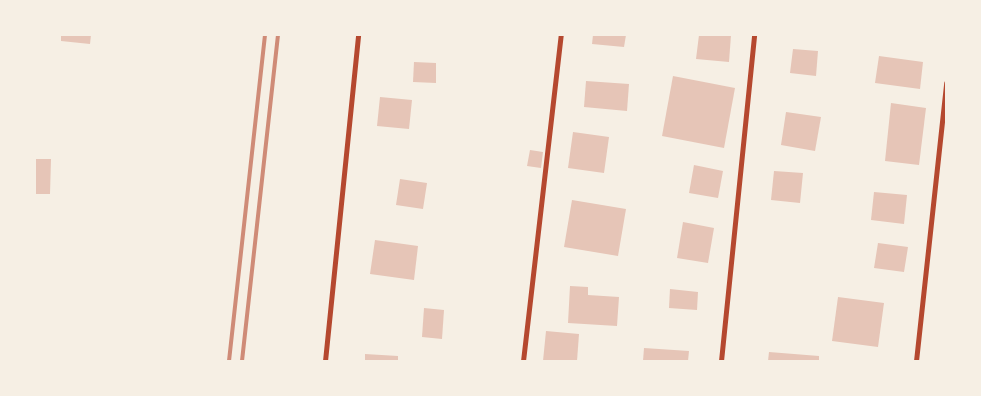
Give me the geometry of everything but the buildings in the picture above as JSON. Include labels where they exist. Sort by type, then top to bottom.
[{"type":"street","points":[[325,361],[358,35]]},
{"type":"street","points":[[523,361],[561,35]]},
{"type":"street","points":[[722,361],[754,35]]},
{"type":"street","points":[[916,361],[946,83]]},
{"type":"railway","points":[[229,361],[265,35]]},
{"type":"railway","points":[[242,361],[278,35]]}]
